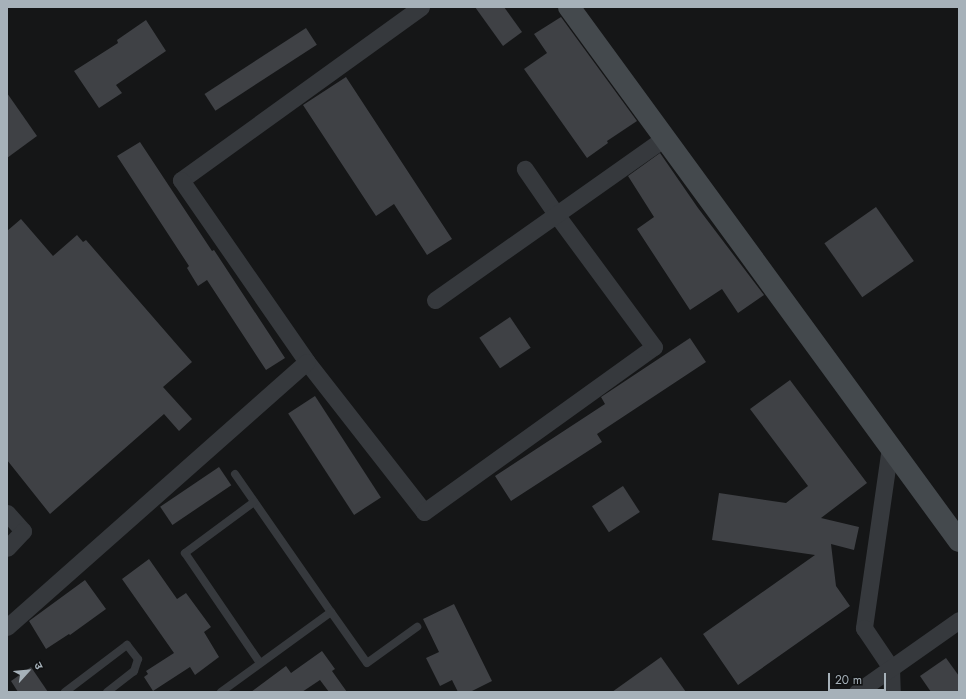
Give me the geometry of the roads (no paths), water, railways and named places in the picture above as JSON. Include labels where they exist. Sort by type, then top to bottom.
[{"type":"street","points":[[421,7],[181,180],[307,362],[424,512],[654,347],[556,214],[525,168]]},
{"type":"street","points":[[569,7],[959,541]]},
{"type":"street","points":[[435,300],[665,138]]},
{"type":"street","points":[[7,628],[307,362]]},
{"type":"street","points":[[890,447],[864,628],[891,668],[892,692]]},
{"type":"street","points":[[7,513],[23,531],[7,548]]},
{"type":"street","points":[[857,692],[959,620]]},
{"type":"lane","points":[[235,474],[367,663],[417,627]]},
{"type":"lane","points":[[254,502],[185,553],[260,663]]},
{"type":"lane","points":[[221,692],[331,612]]},
{"type":"lane","points":[[65,692],[127,644],[138,659],[134,671],[107,692]]}]
